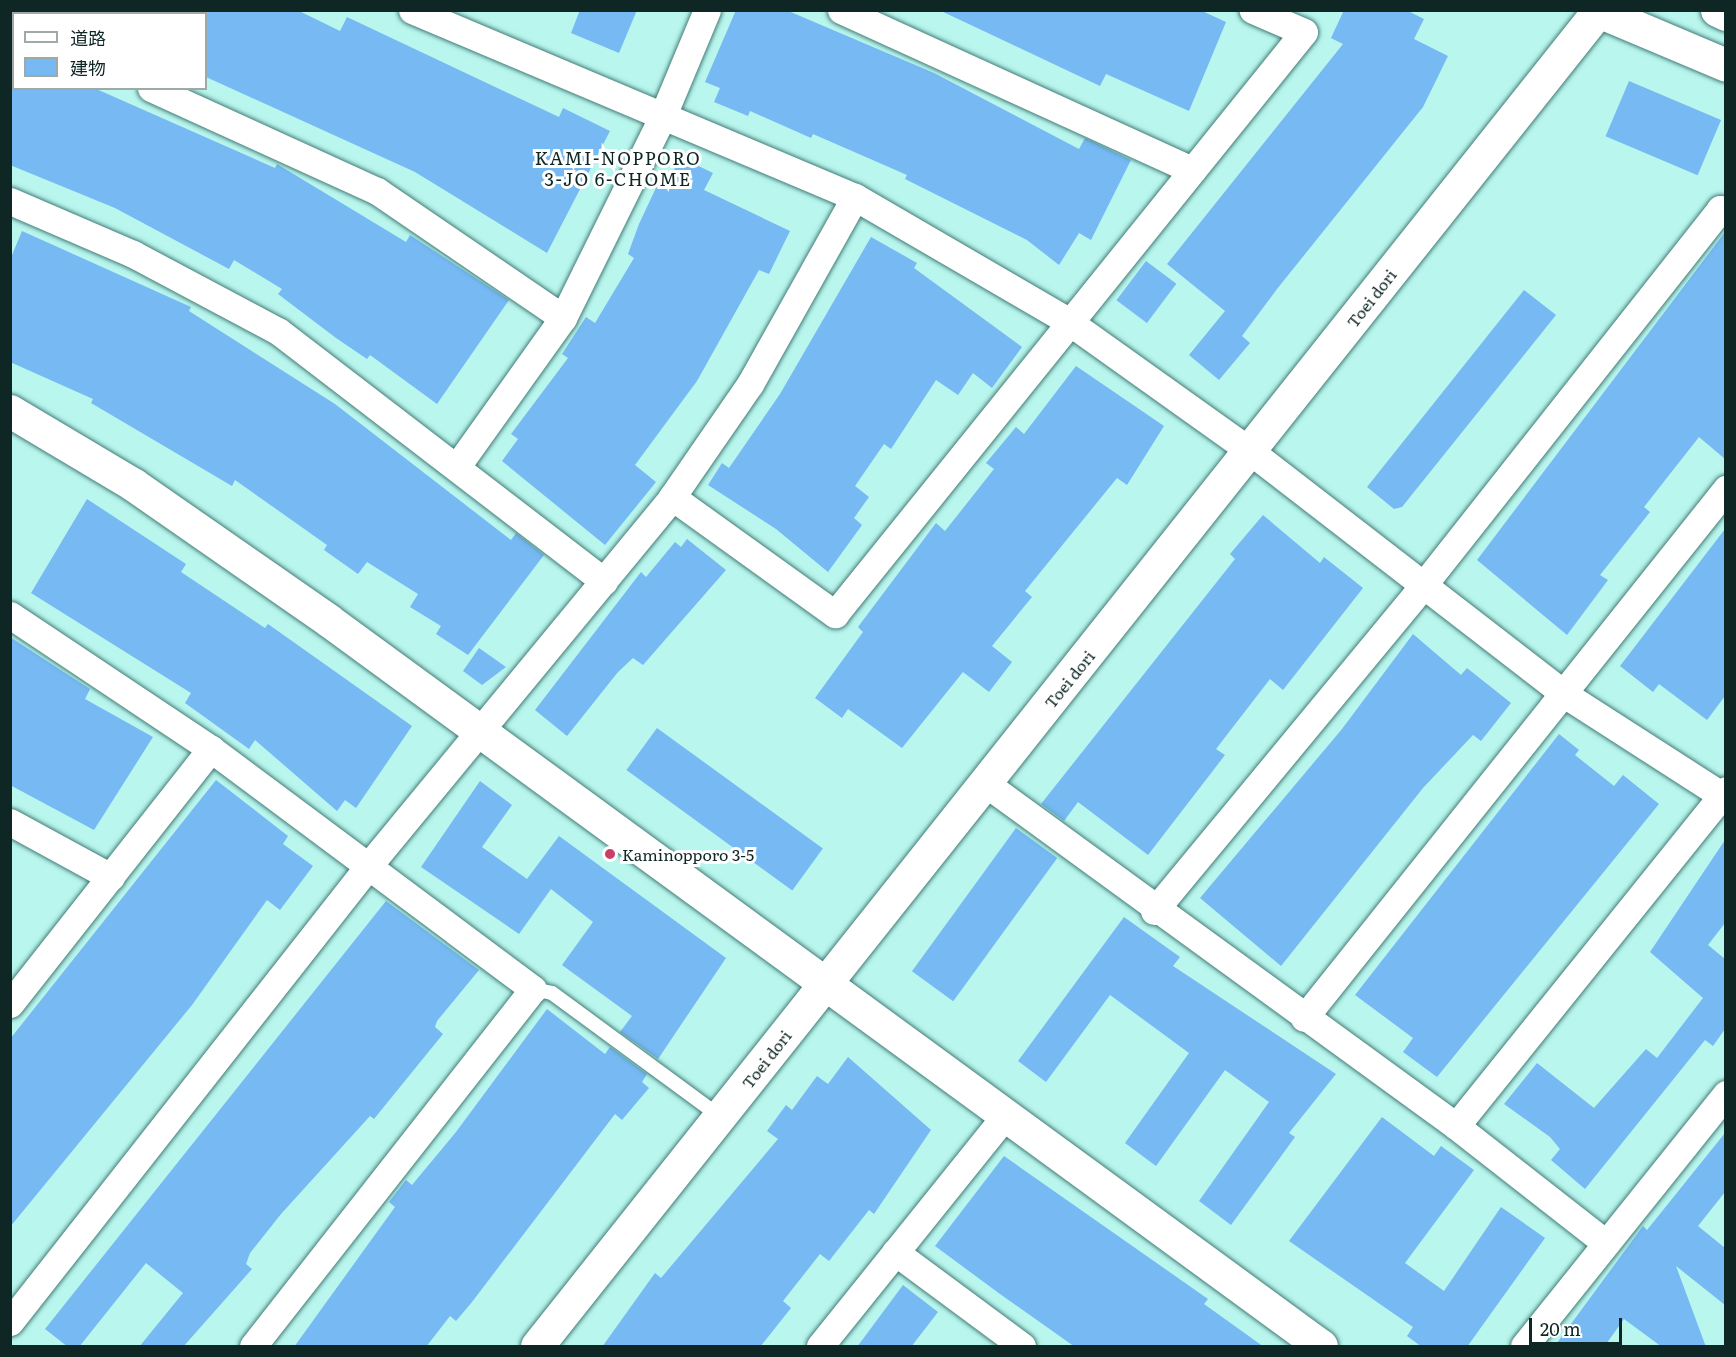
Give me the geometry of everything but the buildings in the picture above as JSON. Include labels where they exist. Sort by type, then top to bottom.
[{"type":"street","points":[[412,10],[662,120],[855,197],[1068,321],[1250,451],[1421,588],[1564,694],[1724,795],[1456,1126]]},
{"type":"street","points":[[458,465],[563,318],[662,120],[706,10]]},
{"type":"street","points":[[841,10],[1192,170]]},
{"type":"street","points":[[672,497],[835,614],[1068,321],[1304,32],[1253,10]]},
{"type":"street","points":[[1717,10],[1725,14]]},
{"type":"street","points":[[1598,11],[1725,65]]},
{"type":"street","name":"Toei dori","points":[[537,1347],[1598,11]]},
{"type":"street","points":[[154,90],[376,191],[563,318]]},
{"type":"street","points":[[10,1322],[370,864],[672,497],[750,384],[855,197]]},
{"type":"street","points":[[10,201],[133,254],[278,331],[458,465],[604,581]]},
{"type":"street","points":[[1154,911],[1421,588],[1720,209],[1725,211]]},
{"type":"street","points":[[10,411],[134,485],[479,730],[826,982],[1321,1347]]},
{"type":"street","points":[[1304,1018],[1725,489]]},
{"type":"street","points":[[10,615],[211,749],[370,864],[533,989],[253,1347]]},
{"type":"street","points":[[10,1004],[211,749]]},
{"type":"street","points":[[985,783],[1154,911],[1456,1126],[1606,1243]]},
{"type":"street","points":[[10,822],[111,877]]},
{"type":"street","points":[[1524,1347],[1725,1094]]},
{"type":"street","points":[[820,1347],[1005,1115]]},
{"type":"street","points":[[895,1252],[1022,1347]]},
{"type":"lane","points":[[533,989],[552,993],[721,1117]]},
{"type":"place","name":"Kaminopporo 3-5","points":[[610,854]]},
{"type":"district","name":"KAMI-NOPPORO 3-JO 6-CHOME","points":[[618,169]]}]
